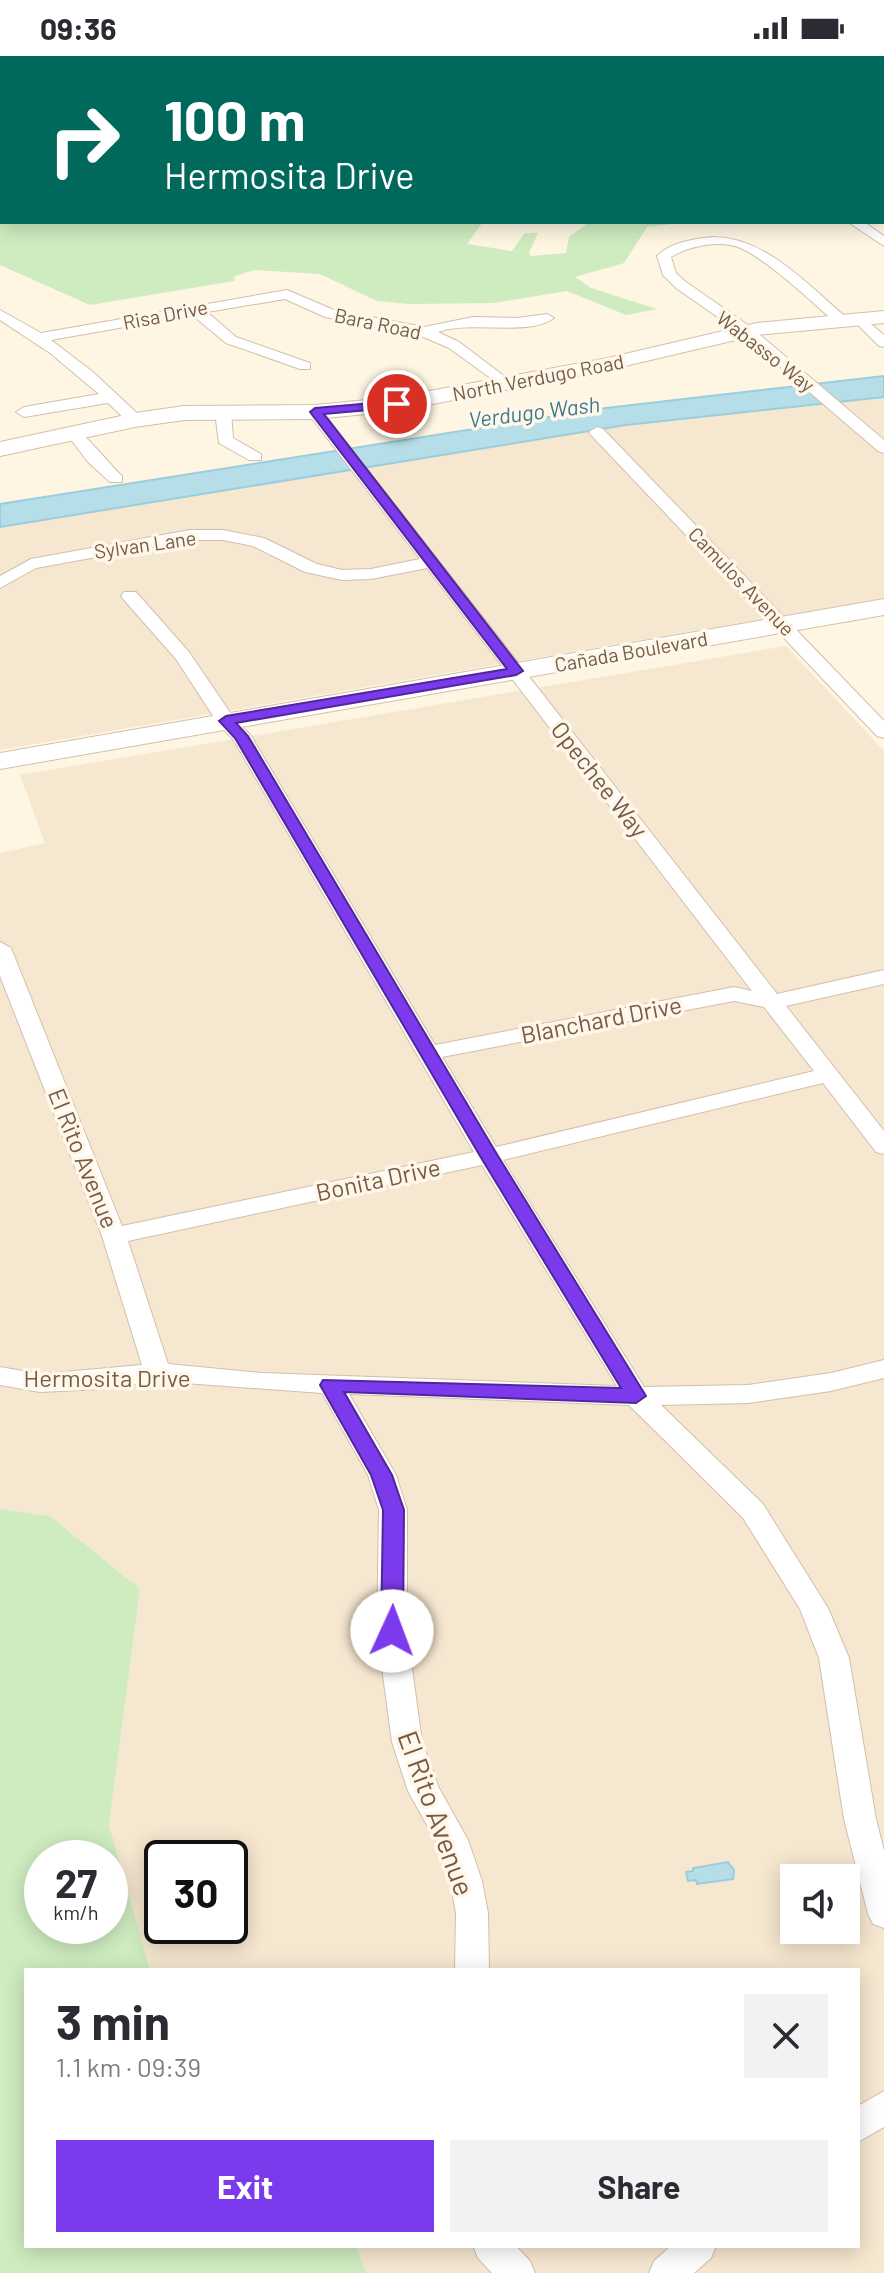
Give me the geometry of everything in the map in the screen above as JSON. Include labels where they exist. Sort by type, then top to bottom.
[{"type":"main road","name":"North Verdugo Road","points":[[0,449],[135,420],[184,413],[315,412],[397,404],[507,385],[747,331],[884,317]]},
{"type":"main road","name":"Cañada Boulevard","points":[[0,761],[884,607]]},
{"type":"street","points":[[858,224],[884,242]]},
{"type":"street","name":"Wabasso Way","points":[[851,320],[743,244],[719,242],[671,250],[664,256],[670,275],[693,295],[747,331],[884,448]]},
{"type":"street","name":"Risa Drive","points":[[42,337],[287,294]]},
{"type":"street","name":"Bara Road","points":[[287,294],[330,314],[425,332],[454,345],[507,385]]},
{"type":"street","points":[[194,309],[231,340],[305,366]]},
{"type":"street","points":[[0,314],[42,337],[74,361],[135,420]]},
{"type":"street","points":[[425,332],[448,322],[534,321],[547,318]]},
{"type":"street","points":[[851,320],[884,343]]},
{"type":"street","points":[[24,412],[109,395]]},
{"type":"street","points":[[223,412],[225,440],[255,457]]},
{"type":"street","name":"Opechee Way","points":[[315,412],[884,1147]]},
{"type":"street","name":"Camulos Avenue","points":[[597,432],[884,732]]},
{"type":"street","points":[[74,433],[94,459],[116,479]]},
{"type":"street","name":"Sylvan Lane","points":[[0,583],[31,564],[190,535],[223,535],[258,542],[311,568],[342,575],[371,574],[432,562]]},
{"type":"street","points":[[130,596],[183,656],[226,721],[241,736],[489,1156],[636,1396],[753,1511],[790,1566],[814,1608],[834,1658],[860,1819],[884,1914]]},
{"type":"street","name":"El Rito Avenue","points":[[0,948],[114,1236],[157,1372]]},
{"type":"street","points":[[773,1002],[884,977]]},
{"type":"street","name":"Blanchard Drive","points":[[429,1053],[734,994],[773,1002]]},
{"type":"street","name":"Bonita Drive","points":[[114,1236],[489,1156],[828,1075]]},
{"type":"street","name":"Hermosita Drive","points":[[0,1376],[40,1383],[103,1380],[157,1372],[330,1385],[636,1396],[748,1394],[831,1382],[884,1369]]},
{"type":"street","name":"El Rito Avenue","points":[[330,1385],[382,1475],[393,1510],[392,1631],[407,1742],[424,1791],[452,1840],[466,1881],[472,1913],[472,1968]]},
{"type":"street","points":[[860,2125],[884,2107]]},
{"type":"street","points":[[493,2248],[517,2273]]},
{"type":"street","points":[[667,2273],[696,2248]]},
{"type":"shaded area","points":[[884,397],[884,598],[0,750],[0,527],[626,425]]},
{"type":"shaded area","points":[[786,646],[884,751],[884,2273],[359,2273],[351,2248],[860,2248],[860,1968],[149,1968],[128,1892],[128,1840],[113,1840],[109,1825],[140,1589],[50,1516],[0,1509],[0,853],[45,843],[20,775]]},
{"type":"green space","points":[[0,224],[482,224],[467,244],[512,251],[525,233],[538,233],[529,253],[531,256],[566,253],[569,237],[586,224],[674,224],[647,227],[624,263],[575,277],[591,288],[657,309],[626,315],[567,291],[494,303],[408,304],[377,301],[320,274],[255,270],[235,276],[234,281],[90,305],[0,265]]},
{"type":"green space","points":[[0,1509],[50,1516],[140,1589],[109,1825],[113,1840],[24,1840],[24,1944],[128,1944],[128,1892],[149,1968],[24,1968],[24,2248],[357,2248],[366,2273],[0,2273]]},
{"type":"water","points":[[884,376],[884,397],[626,425],[0,527],[0,504],[606,408]]},
{"type":"water","points":[[728,1862],[734,1870],[733,1879],[697,1884],[696,1880],[688,1881],[686,1872],[693,1871],[693,1868]]},
{"type":"route","points":[[392,1631],[395,1568],[393,1510],[382,1475],[330,1385],[636,1396],[489,1156],[241,736],[226,721],[516,671],[315,412],[397,404]]},
{"type":"water label","name":"Verdugo Wash","points":[[534,411]]}]
